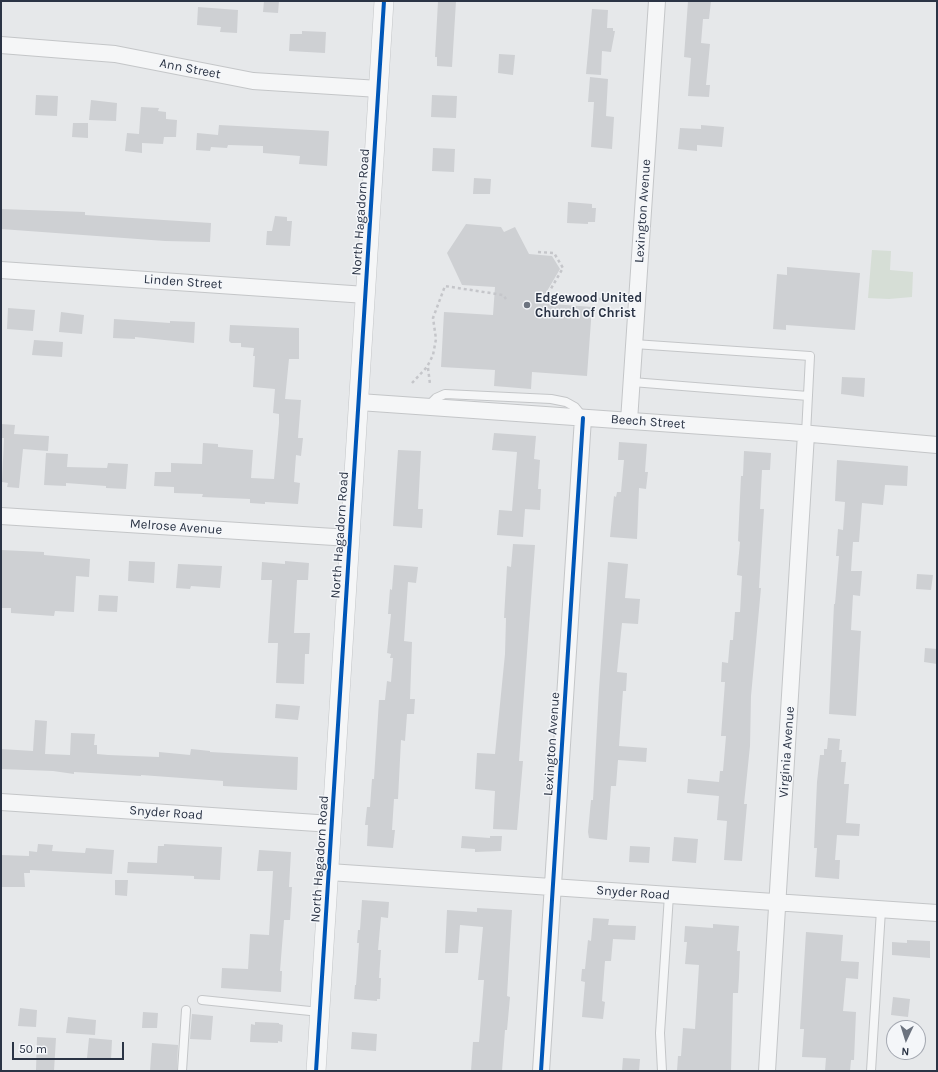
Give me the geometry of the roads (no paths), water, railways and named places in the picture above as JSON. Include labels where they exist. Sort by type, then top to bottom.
[{"type":"street","name":"North Hagadorn Road","points":[[316,1071],[384,1]]},
{"type":"street","name":"Lexington Avenue","points":[[629,421],[657,1]]},
{"type":"street","name":"Ann Street","points":[[1,45],[115,54],[253,81],[379,89]]},
{"type":"street","name":"Linden Street","points":[[1,270],[366,295]]},
{"type":"street","name":"Beech Street","points":[[359,402],[806,434],[937,445]]},
{"type":"street","name":"Lexington Avenue","points":[[541,1071],[583,418]]},
{"type":"street","name":"Virginia Avenue","points":[[767,1071],[806,434]]},
{"type":"street","name":"Melrose Avenue","points":[[1,516],[350,538]]},
{"type":"street","name":"Snyder Road","points":[[1,802],[332,824]]},
{"type":"street","name":"Snyder Road","points":[[329,872],[937,913]]},
{"type":"lane","points":[[634,344],[810,356],[806,434]]},
{"type":"lane","points":[[632,382],[808,396]]},
{"type":"lane","points":[[662,1071],[660,1034],[669,895]]},
{"type":"lane","points":[[871,1071],[881,910]]},
{"type":"lane","points":[[202,1000],[320,1012]]},
{"type":"lane","points":[[182,1071],[186,1010]]},
{"type":"place","name":"Edgewood United Church of Christ","points":[[527,305]]}]
